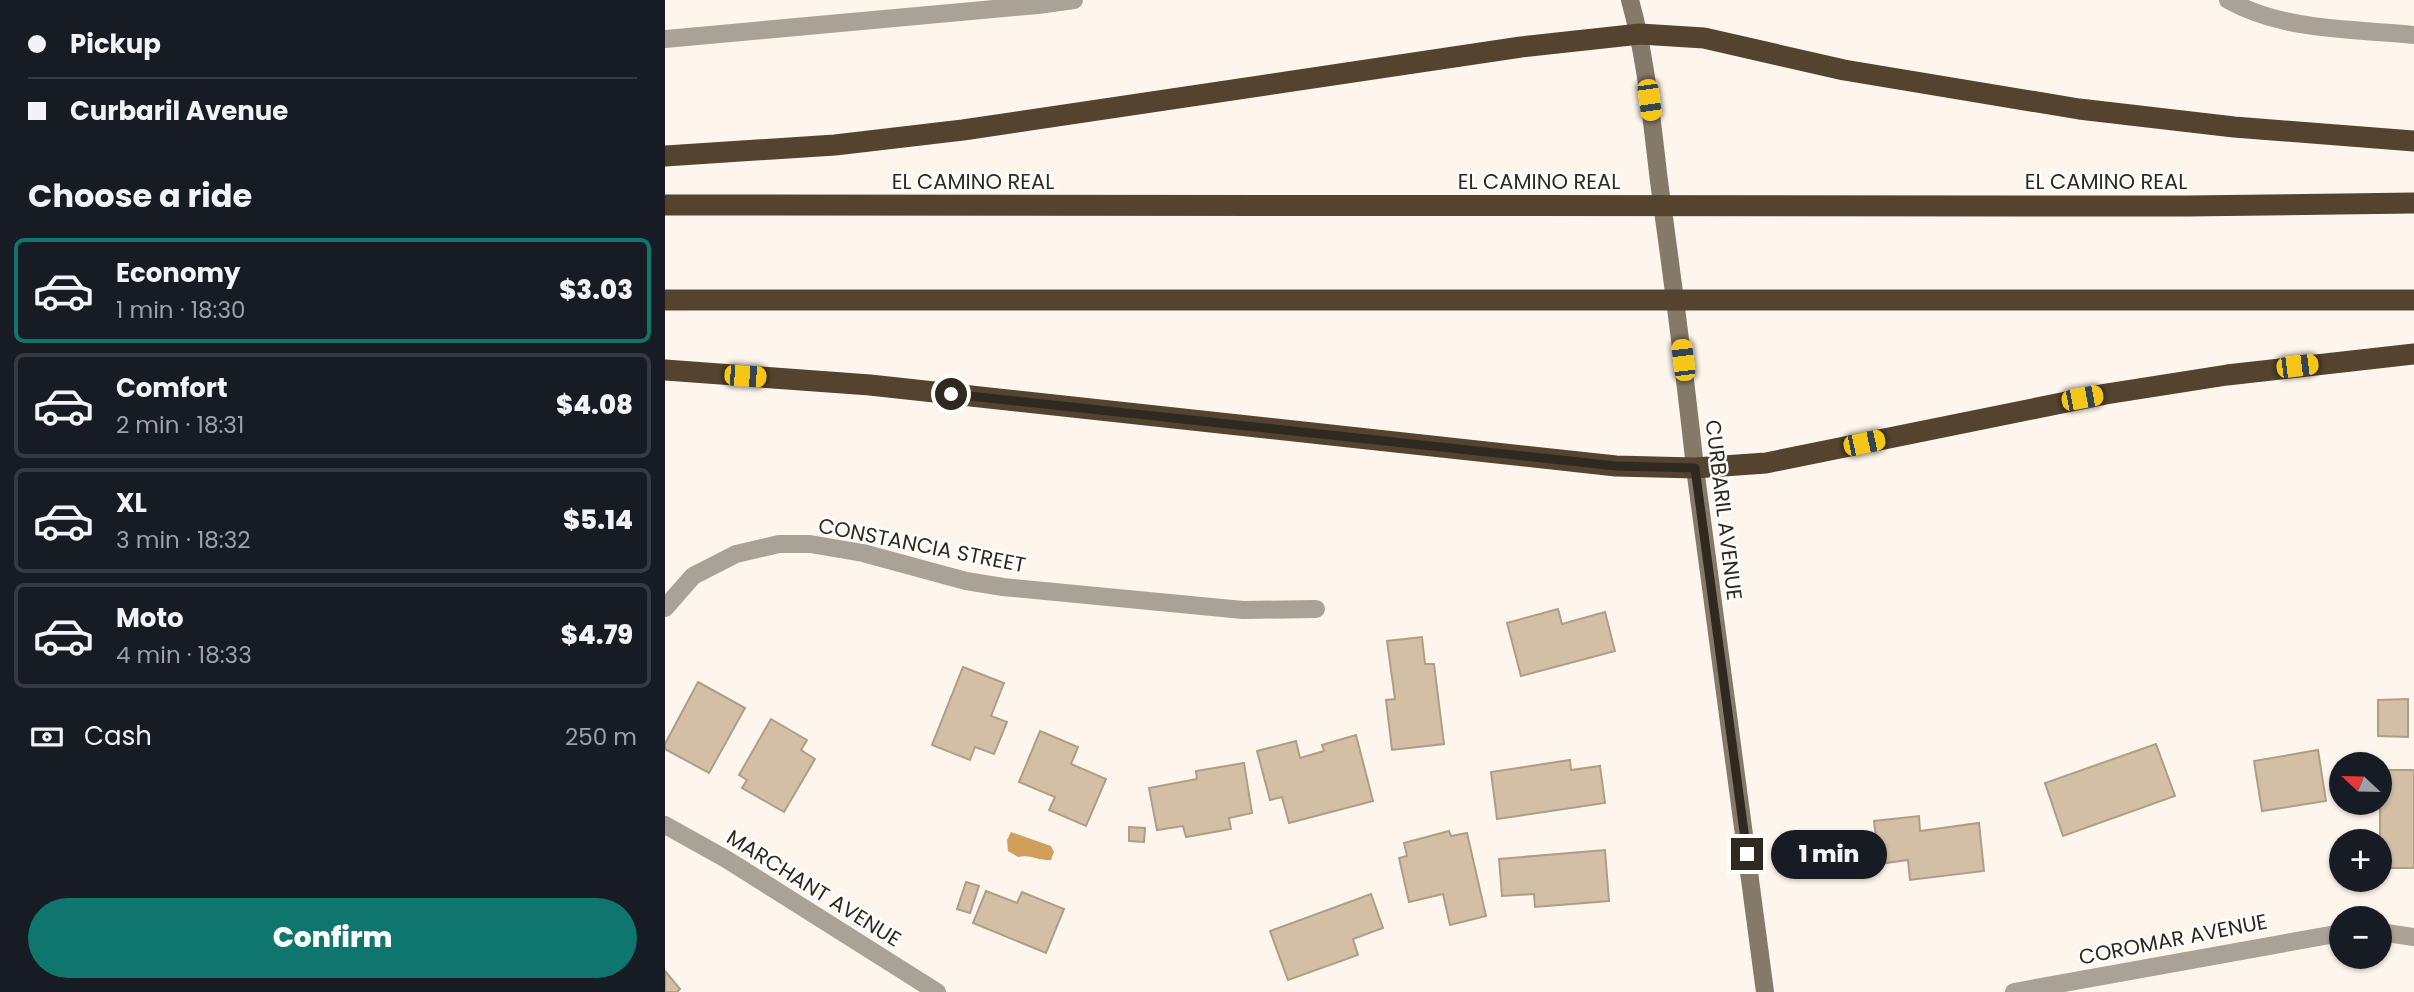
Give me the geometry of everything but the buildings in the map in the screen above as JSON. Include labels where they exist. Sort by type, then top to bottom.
[{"type":"highway","points":[[665,156],[835,145],[963,130],[1521,47],[1640,34],[1704,38],[1843,70],[2079,109],[2234,127],[2414,141]]},
{"type":"highway","name":"EL CAMINO REAL","points":[[665,205],[2414,204]]},
{"type":"highway","points":[[665,300],[2414,300]]},
{"type":"highway","points":[[665,370],[870,385],[1616,466],[1695,468],[1766,463],[2106,394],[2227,375],[2414,354]]},
{"type":"main road","name":"CURBARIL AVENUE","points":[[1630,0],[1640,34]]},
{"type":"main road","name":"CURBARIL AVENUE","points":[[1639,0],[1640,34],[1695,468],[1765,992]]},
{"type":"street","points":[[665,39],[1074,0]]},
{"type":"street","points":[[2228,0],[2248,11],[2303,25],[2414,35]]},
{"type":"street","name":"CONSTANCIA STREET","points":[[665,608],[693,576],[736,554],[779,544],[800,544],[863,553],[966,581],[1003,587],[1244,610],[1316,609]]},
{"type":"street","name":"MARCHANT AVENUE","points":[[665,825],[726,859],[937,992]]},
{"type":"street","points":[[2392,934],[2414,937]]},
{"type":"street","name":"COROMAR AVENUE","points":[[2014,992],[2329,935]]},
{"type":"shaded area","points":[[1011,832],[1051,846],[1054,852],[1051,860],[1018,857],[1008,851],[1007,840]]},
{"type":"route","points":[[951,394],[1616,466],[1695,468],[1747,854]]}]
